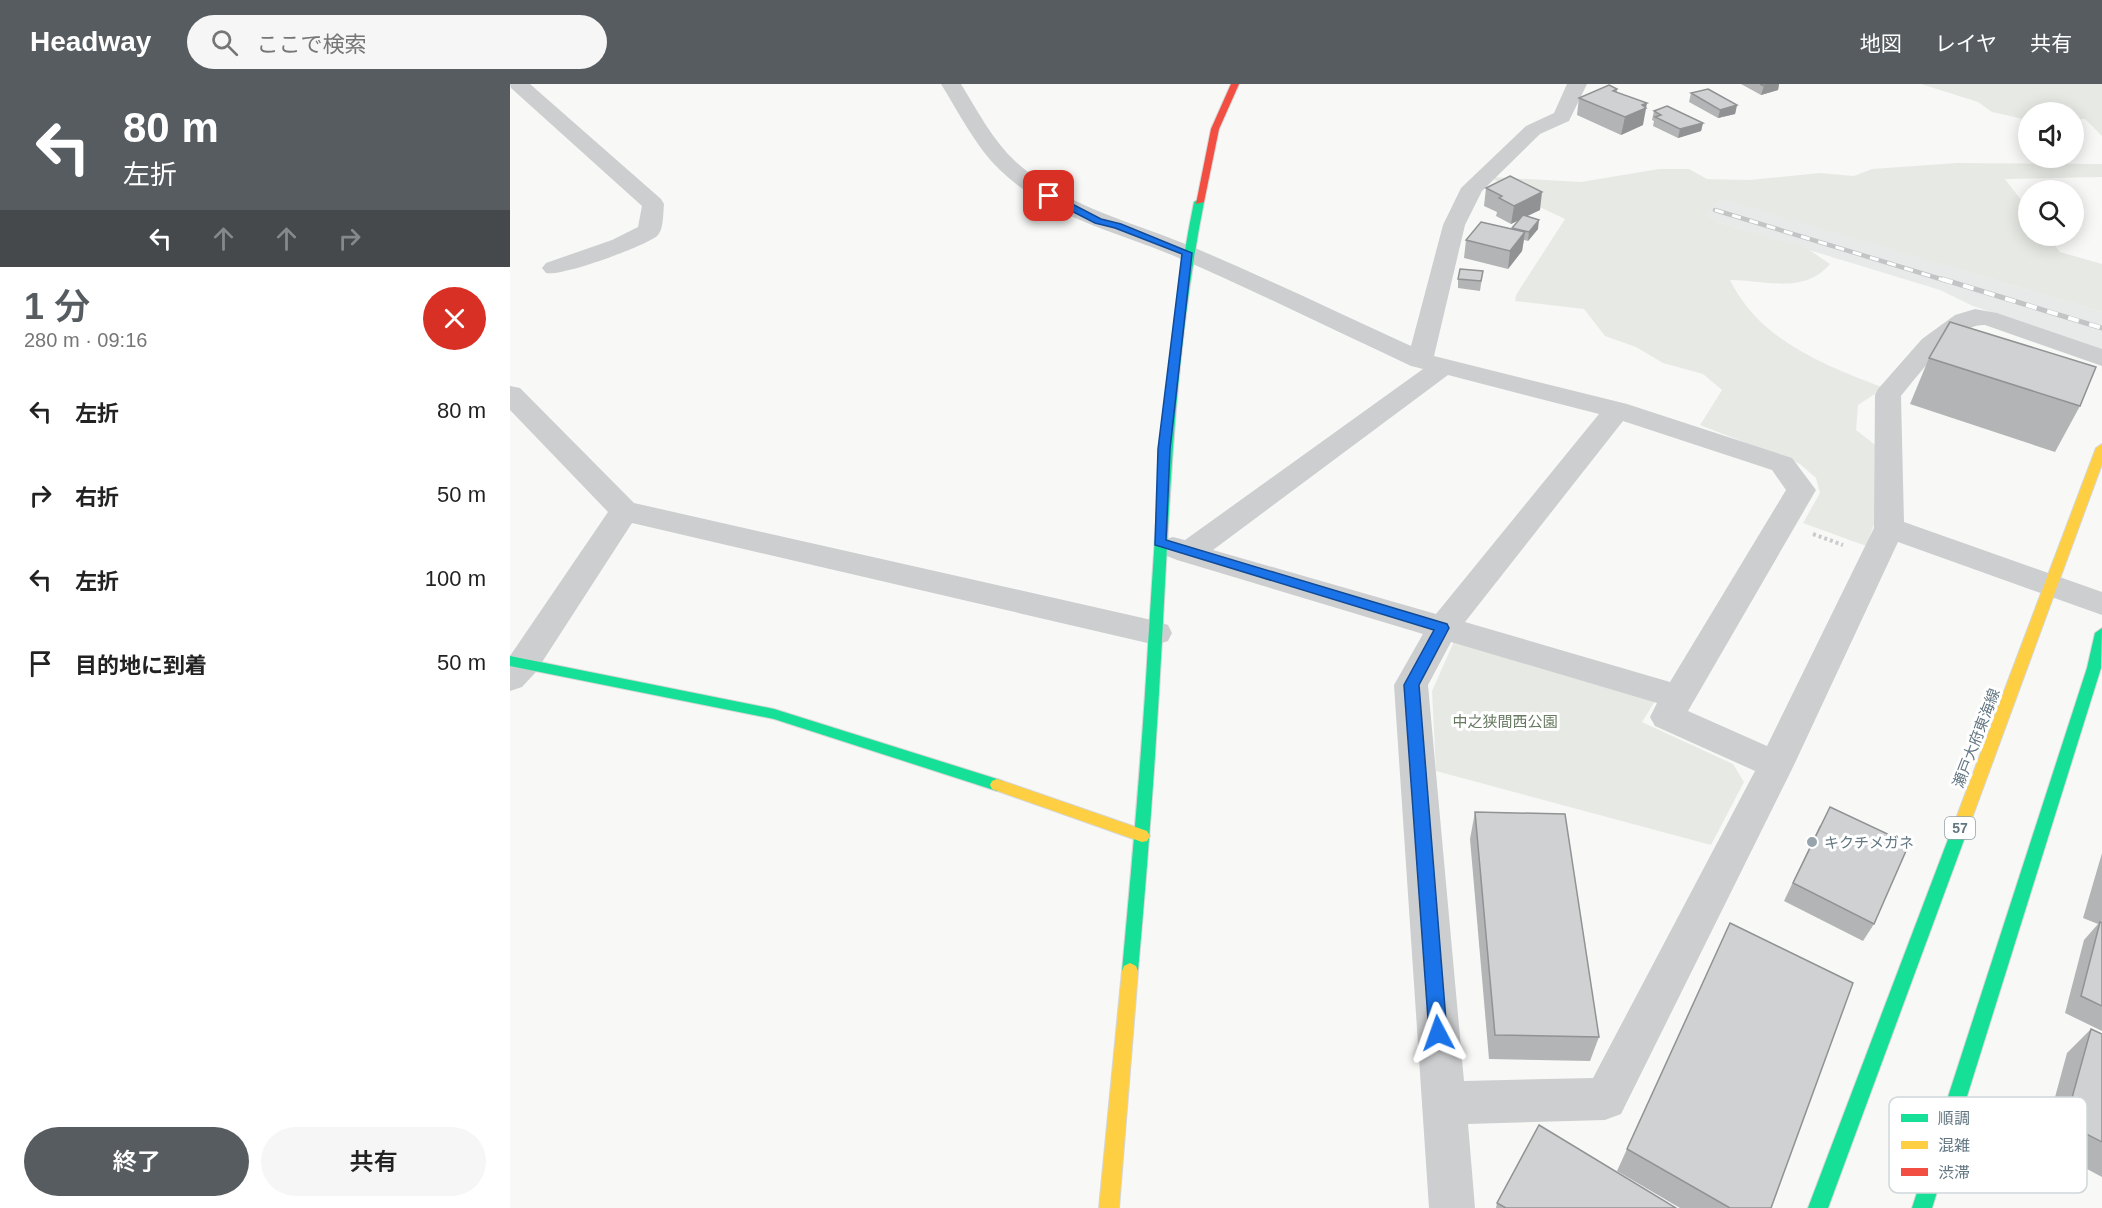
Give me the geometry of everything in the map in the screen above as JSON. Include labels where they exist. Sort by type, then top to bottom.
[{"type":"street","points":[[518,84],[652,204],[649,231],[620,245],[554,268]]},
{"type":"street","points":[[951,84],[986,139],[1016,172],[1049,196],[1098,221],[1118,226],[1187,253],[1431,364],[1617,411],[1782,464],[1801,490],[1667,717],[1776,765]]},
{"type":"street","points":[[1109,1208],[1142,836],[1156,633],[1174,548],[1164,449],[1187,253],[1215,129],[1235,84]]},
{"type":"street","points":[[1174,548],[1431,364],[1454,225],[1472,188],[1533,130],[1562,117],[1577,84]]},
{"type":"street","points":[[1443,1103],[1605,1099],[1776,765],[1883,543],[1888,395],[1931,344],[1964,320],[1975,317],[1988,318],[2102,358]]},
{"type":"street","points":[[510,394],[624,511],[1156,633]]},
{"type":"street","points":[[1452,1208],[1412,685],[1443,628],[1617,411]]},
{"type":"street","name":"瀬戸大府東海線","points":[[1818,1208],[2102,448]]},
{"type":"street","points":[[624,511],[514,668],[774,714],[978,778],[1142,836]]},
{"type":"street","points":[[1883,543],[2052,586],[2102,604]]},
{"type":"street","points":[[1174,548],[1679,697]]},
{"type":"street","points":[[1957,1097],[2094,668],[2102,633]]},
{"type":"street","points":[[1922,1208],[1927,1193]]},
{"type":"path","points":[[1782,522],[1883,543]]},
{"type":"shaded area","points":[[1721,198],[2102,312],[2102,350],[1973,306],[1940,290],[1717,222],[1704,214]]},
{"type":"green space","points":[[1921,84],[2102,84],[2102,136],[2084,119],[2084,102],[2018,102],[2018,118],[1992,112],[1978,102]]},
{"type":"green space","points":[[1956,163],[2018,163],[2018,168],[2084,168],[2084,164],[2102,164],[2102,177],[2005,179],[2018,196],[2018,246],[2056,246],[2060,252],[2102,264],[2102,312],[1722,199],[1705,214],[1717,222],[1808,249],[1830,264],[1820,274],[1796,283],[1730,280],[1758,319],[1776,335],[1817,360],[1884,388],[1858,405],[1856,430],[1878,447],[1875,522],[1866,546],[1803,523],[1820,493],[1816,478],[1800,464],[1700,425],[1722,390],[1703,374],[1663,363],[1636,347],[1605,336],[1584,309],[1515,301],[1516,295],[1565,219],[1527,201],[1490,177],[1581,182],[1659,169],[1689,169],[1707,179],[1749,180],[1820,173],[1854,176],[1872,169]]},
{"type":"green space","name":"中之狭間西公園","points":[[1456,637],[1657,698],[1642,722],[1733,764],[1744,782],[1711,845],[1436,771],[1432,691]]},
{"type":"building","points":[[1609,85],[1617,89],[1613,91],[1647,103],[1642,105],[1646,108],[1625,117],[1579,98]]},
{"type":"building","points":[[1708,89],[1737,105],[1720,110],[1691,93]]},
{"type":"building","points":[[1667,106],[1703,123],[1680,129],[1655,117],[1661,115],[1654,111]]},
{"type":"building","points":[[1510,176],[1542,192],[1514,206],[1499,198],[1502,196],[1486,188]]},
{"type":"building","points":[[1523,215],[1539,220],[1529,232],[1512,228]]},
{"type":"building","points":[[1481,222],[1525,232],[1510,251],[1466,240]]},
{"type":"building","points":[[1460,269],[1483,271],[1481,281],[1458,279]]},
{"type":"building","points":[[1950,322],[2096,367],[2080,406],[1929,358]]},
{"type":"building","points":[[1830,807],[1909,844],[1874,924],[1793,883]]},
{"type":"building","points":[[1475,812],[1565,814],[1599,1037],[1495,1035]]},
{"type":"building","points":[[2100,922],[2102,923],[2102,1006],[2081,996]]},
{"type":"building","points":[[1730,923],[1853,983],[1771,1208],[1730,1208],[1627,1149]]},
{"type":"building","points":[[2091,1029],[2102,1034],[2102,1142],[2087,1134],[2087,1097],[2072,1097]]},
{"type":"building","points":[[1539,1125],[1676,1208],[1506,1208],[1497,1203]]},
{"type":"railway","points":[[1715,210],[1947,281]]},
{"type":"railway","points":[[1942,279],[2102,328]]},
{"type":"traffic: fast","points":[[1130,971],[1151,716],[1168,416],[1180,308],[1199,202]]},
{"type":"traffic: fast","points":[[1957,1097],[2094,668],[2102,633]]},
{"type":"traffic: fast","points":[[510,661],[774,714],[997,785]]},
{"type":"traffic: fast","points":[[1818,1208],[1960,829]]},
{"type":"traffic: fast","points":[[1922,1208],[1927,1193]]},
{"type":"traffic: slow","points":[[1960,829],[2102,448]]},
{"type":"traffic: slow","points":[[997,785],[1142,836]]},
{"type":"traffic: slow","points":[[1109,1208],[1130,971]]},
{"type":"traffic: jam","points":[[1199,202],[1215,129],[1235,84]]},
{"type":"place","name":"キクチメガネ","points":[[1812,842]]},
{"type":"route","points":[[1049,196],[1098,221],[1118,226],[1187,253],[1164,449],[1160,542],[1188,553],[1443,628],[1412,685],[1438,1033]]}]
